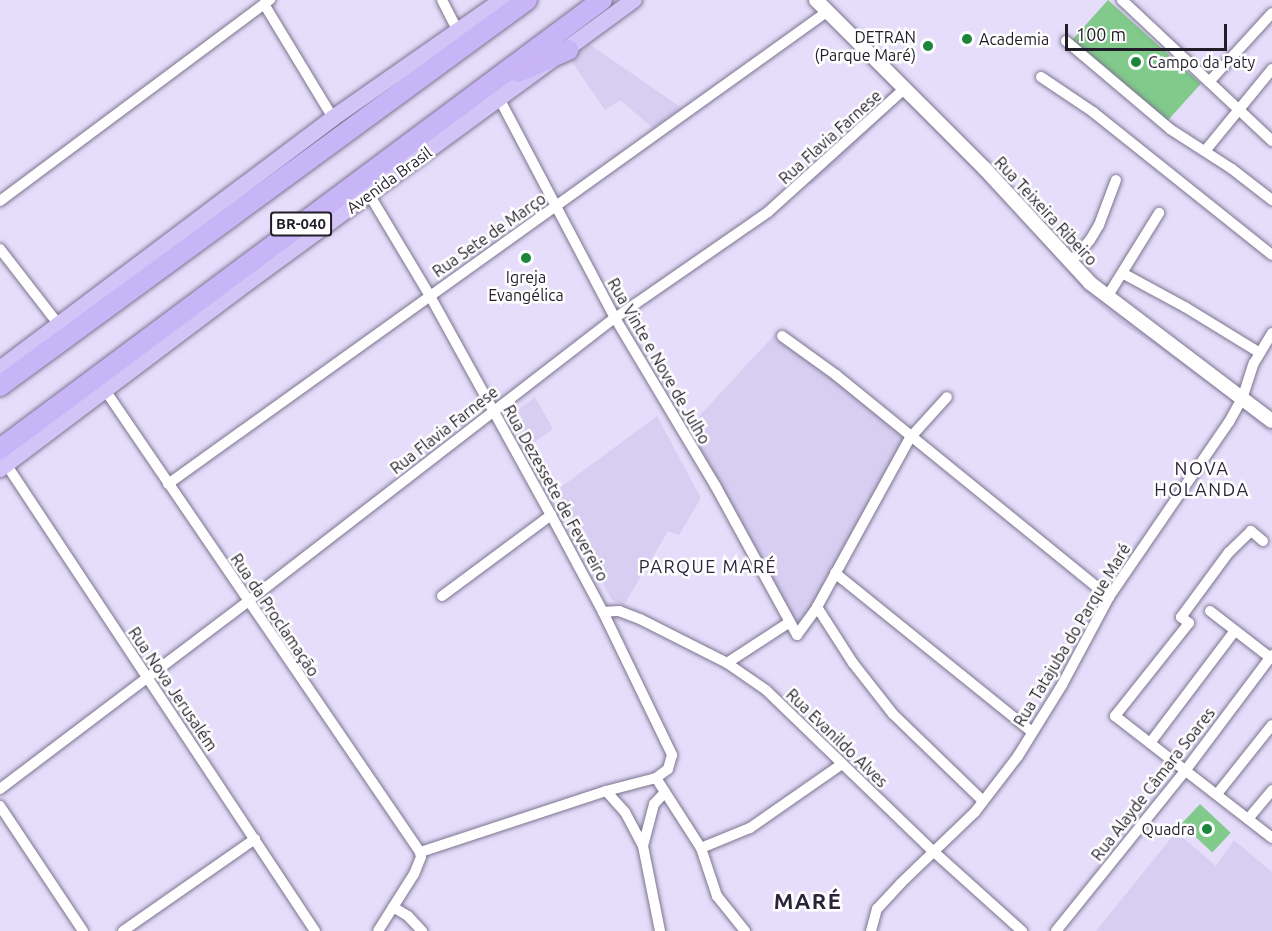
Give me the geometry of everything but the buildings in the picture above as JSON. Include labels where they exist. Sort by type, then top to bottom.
[{"type":"highway","points":[[0,369],[333,118],[502,0]]},
{"type":"highway","points":[[211,230],[234,206],[425,65],[507,0]]},
{"type":"highway","name":"BR-040","points":[[0,386],[527,0]]},
{"type":"highway","name":"Avenida Brasil","points":[[2,461],[480,90],[602,0]]},
{"type":"highway","name":"Avenida Brasil","points":[[2,461],[105,390],[634,0]]},
{"type":"highway","points":[[480,90],[568,50]]},
{"type":"street","points":[[442,0],[458,31]]},
{"type":"street","name":"Rua Teixeira Ribeiro","points":[[816,0],[903,90],[984,168],[1070,263],[1107,297],[1272,421]]},
{"type":"street","points":[[1122,0],[1238,110],[1271,137]]},
{"type":"street","points":[[0,201],[267,2],[333,118]]},
{"type":"street","name":"Rua Sete de Março","points":[[168,484],[828,11]]},
{"type":"street","points":[[1209,82],[1272,12]]},
{"type":"street","points":[[1066,41],[1165,124],[1272,200]]},
{"type":"street","points":[[1205,151],[1272,69]]},
{"type":"street","points":[[1041,77],[1093,112],[1272,255]]},
{"type":"street","name":"Rua Flavia Farnese","points":[[0,789],[615,318],[768,212],[903,90]]},
{"type":"street","name":"Rua Vinte e Nove de Julho","points":[[500,100],[615,318],[715,485],[797,635],[817,607]]},
{"type":"street","points":[[1070,263],[1090,240],[1099,225],[1116,180]]},
{"type":"street","name":"Rua Dezessete de Fevereiro","points":[[369,194],[430,296],[551,515],[603,612],[671,749],[672,760],[668,769],[656,778]]},
{"type":"street","points":[[1107,297],[1124,274],[1159,213]]},
{"type":"street","points":[[0,249],[59,325]]},
{"type":"street","points":[[1124,274],[1260,352]]},
{"type":"street","name":"Rua Tatajuba do Parque Maré","points":[[871,931],[878,909],[983,801],[1002,778],[1032,732],[1110,597],[1178,494],[1210,451],[1242,399],[1260,352],[1272,333]]},
{"type":"street","points":[[782,336],[836,375],[910,438],[1110,597]]},
{"type":"street","name":"Rua da Proclamação","points":[[105,390],[420,854]]},
{"type":"street","points":[[947,397],[910,438],[817,607],[854,663],[893,714],[983,801]]},
{"type":"street","name":"Rua Nova Jerusalém","points":[[2,461],[315,931]]},
{"type":"street","points":[[442,596],[551,515]]},
{"type":"street","points":[[1267,541],[1251,531],[1229,552],[1181,617],[1189,623],[1115,716],[1272,838]]},
{"type":"street","points":[[835,573],[1032,732]]},
{"type":"street","points":[[1210,610],[1234,632],[1271,657]]},
{"type":"street","name":"Rua Evanildo Alves","points":[[603,612],[626,613],[727,663],[766,690],[933,851],[1022,931]]},
{"type":"street","points":[[727,663],[790,622]]},
{"type":"street","points":[[1150,743],[1234,632]]},
{"type":"street","name":"Rua Alayde Câmara Soares","points":[[1056,931],[1185,771],[1271,657]]},
{"type":"street","points":[[1217,794],[1272,725]]},
{"type":"street","points":[[701,848],[750,828],[842,764]]},
{"type":"street","points":[[378,931],[414,874],[420,854],[606,791],[656,778],[701,848],[717,896],[745,931]]},
{"type":"street","points":[[1248,819],[1272,790]]},
{"type":"street","points":[[606,791],[625,812],[643,846],[660,931]]},
{"type":"street","points":[[643,846],[654,804],[665,792]]},
{"type":"street","points":[[0,806],[83,931]]},
{"type":"street","points":[[123,931],[255,838]]},
{"type":"street","points":[[393,907],[408,916],[422,931]]},
{"type":"shaded area","points":[[807,0],[821,0],[1090,275],[1272,413],[1272,436],[1235,404],[1154,344],[1118,322],[1086,293],[1011,208],[902,98],[840,162],[811,185],[800,174],[828,153],[892,89]]},
{"type":"shaded area","points":[[589,44],[682,108],[653,128],[620,100],[605,110],[570,59]]},
{"type":"shaded area","points":[[778,331],[794,340],[907,435],[801,627],[798,627],[774,586],[697,443],[698,439],[689,427]]},
{"type":"shaded area","points":[[535,397],[553,429],[527,447],[509,416]]},
{"type":"shaded area","points":[[657,416],[701,498],[679,535],[668,531],[624,605],[612,600],[553,493]]},
{"type":"shaded area","points":[[1176,832],[1216,866],[1234,840],[1272,872],[1272,931],[1096,931]]},
{"type":"green space","name":"Campo da Paty","points":[[1108,0],[1201,84],[1165,124],[1072,40]]},
{"type":"green space","name":"Quadra","points":[[1200,804],[1231,833],[1212,852],[1182,824]]},
{"type":"place","name":"Academia","points":[[967,39]]},
{"type":"place","name":"DETRAN (Parque Maré)","points":[[928,46]]},
{"type":"place","name":"Campo da Paty","points":[[1136,62]]},
{"type":"place","name":"Igreja Evangélica","points":[[526,258]]},
{"type":"place","name":"Quadra","points":[[1207,829]]},
{"type":"district","name":"NOVA HOLANDA","points":[[1202,479]]},
{"type":"district","name":"PARQUE MARÉ","points":[[708,566]]},
{"type":"district","name":"MARÉ","points":[[808,901]]}]
